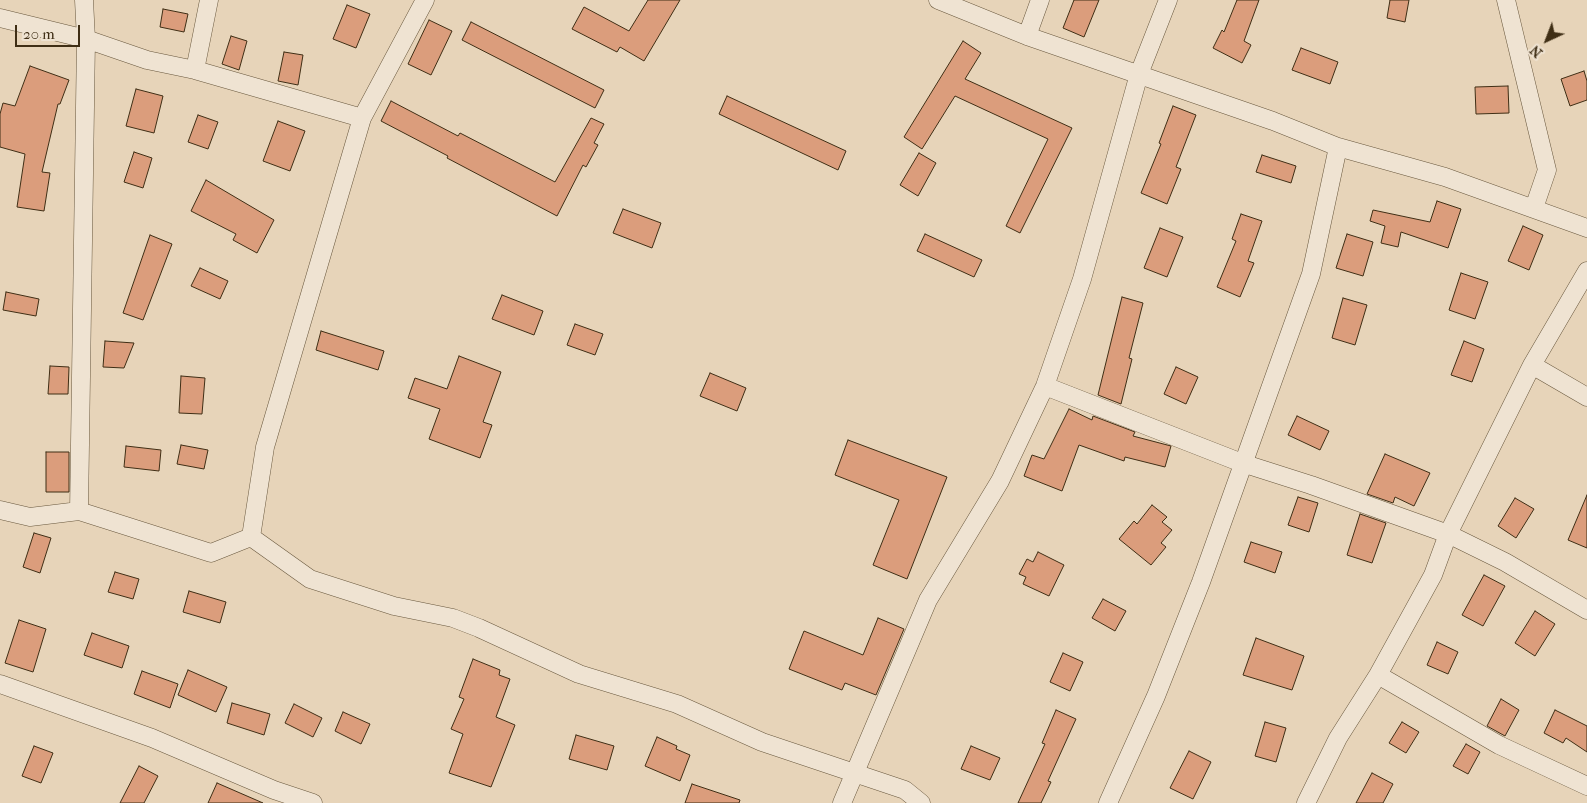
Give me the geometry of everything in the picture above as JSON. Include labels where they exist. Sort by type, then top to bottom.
[{"type":"street","points":[[79,511],[83,320],[81,264],[86,39],[84,0]]},
{"type":"street","points":[[195,70],[209,0]]},
{"type":"street","points":[[251,537],[265,447],[362,118],[425,0]]},
{"type":"street","points":[[938,0],[1027,36],[1139,74],[1338,147],[1445,177],[1587,228]]},
{"type":"street","points":[[1027,36],[1040,0]]},
{"type":"street","points":[[842,803],[928,600],[1000,481],[1045,386],[1082,279],[1139,74],[1168,0]]},
{"type":"street","points":[[1506,0],[1547,170],[1534,208]]},
{"type":"street","points":[[0,18],[86,39],[147,60],[195,70],[362,118]]},
{"type":"street","points":[[1108,803],[1156,696],[1190,608],[1311,274],[1338,147]]},
{"type":"street","points":[[1306,803],[1338,738],[1378,675],[1433,575],[1448,534],[1532,365],[1587,271]]},
{"type":"street","points":[[1532,365],[1587,397]]},
{"type":"street","points":[[1045,386],[1242,463],[1311,485],[1448,534],[1505,562],[1587,610]]},
{"type":"street","points":[[0,510],[30,517],[79,511],[211,553],[251,537]]},
{"type":"street","points":[[251,537],[310,579],[394,606],[453,618],[579,674],[677,704],[762,742],[905,790],[921,803]]},
{"type":"street","points":[[1378,675],[1499,745],[1587,786]]},
{"type":"street","points":[[0,684],[152,738],[274,790],[313,803]]},
{"type":"building","points":[[648,0],[680,0],[644,61],[620,47],[617,52],[572,29],[584,7],[629,31]]},
{"type":"building","points":[[1074,0],[1099,0],[1084,37],[1063,28]]},
{"type":"building","points":[[1237,0],[1259,0],[1244,41],[1251,45],[1242,63],[1213,48],[1222,30],[1224,32]]},
{"type":"building","points":[[1390,0],[1409,0],[1405,22],[1387,18]]},
{"type":"building","points":[[347,5],[370,14],[356,48],[333,39]]},
{"type":"building","points":[[163,9],[188,14],[184,32],[160,27]]},
{"type":"building","points":[[429,20],[452,31],[431,75],[408,64]]},
{"type":"building","points":[[471,22],[604,90],[595,108],[462,40]]},
{"type":"building","points":[[231,36],[247,41],[239,70],[222,64]]},
{"type":"building","points":[[963,41],[981,53],[965,79],[1072,128],[1020,233],[1006,226],[1048,139],[955,96],[922,149],[904,137]]},
{"type":"building","points":[[1301,48],[1338,62],[1330,84],[1292,70]]},
{"type":"building","points":[[284,52],[303,55],[298,85],[278,81]]},
{"type":"building","points":[[30,66],[69,80],[60,104],[58,104],[42,172],[50,173],[44,211],[17,207],[25,154],[0,147],[0,114],[3,103],[15,106]]},
{"type":"building","points":[[1584,71],[1587,81],[1587,100],[1570,106],[1561,79]]},
{"type":"building","points":[[1508,86],[1509,113],[1476,114],[1475,87]]},
{"type":"building","points":[[136,89],[163,96],[154,133],[126,126]]},
{"type":"building","points":[[727,96],[846,151],[838,170],[719,114]]},
{"type":"building","points":[[391,101],[458,136],[460,133],[555,182],[591,118],[604,124],[594,143],[598,145],[586,167],[583,165],[557,216],[381,121]]},
{"type":"building","points":[[1173,106],[1196,115],[1176,167],[1181,169],[1167,204],[1141,193],[1161,144],[1159,143]]},
{"type":"building","points":[[198,115],[218,122],[208,149],[188,142]]},
{"type":"building","points":[[278,121],[305,131],[290,171],[263,161]]},
{"type":"building","points":[[134,152],[152,158],[143,188],[124,182]]},
{"type":"building","points":[[919,153],[936,163],[918,196],[900,185]]},
{"type":"building","points":[[1262,155],[1296,166],[1291,183],[1256,172]]},
{"type":"building","points":[[206,180],[274,220],[257,253],[233,240],[236,234],[191,211]]},
{"type":"building","points":[[1437,201],[1461,209],[1448,248],[1401,232],[1398,247],[1381,243],[1385,226],[1370,221],[1373,210],[1430,222]]},
{"type":"building","points":[[623,209],[661,223],[652,248],[613,233]]},
{"type":"building","points":[[1241,214],[1262,221],[1248,261],[1254,263],[1240,297],[1217,287],[1236,241],[1232,239]]},
{"type":"building","points":[[1523,226],[1543,235],[1529,270],[1508,261]]},
{"type":"building","points":[[1160,228],[1183,237],[1167,277],[1144,268]]},
{"type":"building","points":[[925,234],[982,260],[974,277],[917,251]]},
{"type":"building","points":[[1347,234],[1373,242],[1363,276],[1336,268]]},
{"type":"building","points":[[150,235],[172,244],[143,320],[123,313]]},
{"type":"building","points":[[200,268],[228,281],[220,299],[191,286]]},
{"type":"building","points":[[1461,273],[1488,282],[1475,319],[1449,310]]},
{"type":"building","points":[[6,292],[39,299],[36,316],[3,310]]},
{"type":"building","points":[[502,295],[543,311],[534,335],[492,319]]},
{"type":"building","points":[[1122,297],[1143,303],[1129,358],[1132,359],[1121,404],[1098,395]]},
{"type":"building","points":[[1343,298],[1367,305],[1355,345],[1332,338]]},
{"type":"building","points":[[575,324],[603,334],[595,355],[567,345]]},
{"type":"building","points":[[321,331],[384,351],[378,370],[316,350]]},
{"type":"building","points":[[105,341],[134,343],[124,368],[103,367]]},
{"type":"building","points":[[1464,341],[1484,349],[1472,382],[1451,375]]},
{"type":"building","points":[[459,356],[501,372],[483,422],[492,425],[480,458],[429,439],[440,409],[408,398],[415,378],[447,389]]},
{"type":"building","points":[[50,366],[69,367],[68,394],[48,394]]},
{"type":"building","points":[[1176,367],[1198,377],[1186,404],[1164,394]]},
{"type":"building","points":[[710,373],[746,388],[737,411],[700,396]]},
{"type":"building","points":[[181,376],[205,378],[202,414],[179,413]]},
{"type":"building","points":[[1069,409],[1092,420],[1093,416],[1135,432],[1133,436],[1171,446],[1165,467],[1125,457],[1124,461],[1079,445],[1062,491],[1024,476],[1032,455],[1044,459]]},
{"type":"building","points":[[1297,416],[1329,431],[1320,450],[1288,435]]},
{"type":"building","points":[[848,440],[947,477],[907,579],[873,565],[899,500],[835,475]]},
{"type":"building","points":[[181,445],[208,450],[204,469],[177,464]]},
{"type":"building","points":[[126,446],[161,450],[159,471],[124,467]]},
{"type":"building","points":[[46,452],[69,452],[69,492],[46,492]]},
{"type":"building","points":[[1385,454],[1430,473],[1414,506],[1395,497],[1393,503],[1367,494]]},
{"type":"building","points":[[1587,495],[1587,548],[1568,540]]},
{"type":"building","points":[[1298,497],[1318,503],[1309,532],[1288,525]]},
{"type":"building","points":[[1515,498],[1534,509],[1516,538],[1498,526]]},
{"type":"building","points":[[1152,505],[1167,517],[1162,522],[1172,530],[1161,543],[1166,547],[1151,565],[1119,539],[1134,521],[1137,524]]},
{"type":"building","points":[[1360,514],[1386,523],[1372,563],[1347,555]]},
{"type":"building","points":[[34,533],[51,538],[40,573],[23,567]]},
{"type":"building","points":[[1251,542],[1282,552],[1275,573],[1244,562]]},
{"type":"building","points":[[1038,552],[1064,565],[1049,596],[1023,584],[1026,577],[1019,574],[1027,559],[1033,562]]},
{"type":"building","points":[[115,572],[139,579],[133,599],[108,592]]},
{"type":"building","points":[[1484,575],[1505,586],[1483,626],[1462,615]]},
{"type":"building","points":[[189,591],[226,602],[220,623],[183,612]]},
{"type":"building","points":[[1103,599],[1126,611],[1115,631],[1092,618]]},
{"type":"building","points":[[1535,611],[1555,624],[1535,656],[1515,643]]},
{"type":"building","points":[[878,618],[904,629],[876,695],[845,683],[842,690],[789,669],[804,631],[863,655]]},
{"type":"building","points":[[19,620],[46,629],[33,672],[5,663]]},
{"type":"building","points":[[92,633],[129,646],[122,668],[84,655]]},
{"type":"building","points":[[1256,638],[1304,656],[1292,690],[1243,675]]},
{"type":"building","points":[[1437,642],[1458,652],[1448,674],[1427,665]]},
{"type":"building","points":[[1063,653],[1083,662],[1070,691],[1050,682]]},
{"type":"building","points":[[473,659],[500,670],[499,675],[510,679],[496,717],[515,725],[491,787],[449,773],[463,734],[451,729],[464,699],[459,697]]},
{"type":"building","points":[[188,670],[227,687],[216,712],[178,695]]},
{"type":"building","points":[[142,671],[178,684],[170,708],[134,694]]},
{"type":"building","points":[[1501,699],[1519,710],[1505,736],[1487,726]]},
{"type":"building","points":[[232,703],[270,714],[264,735],[227,723]]},
{"type":"building","points":[[294,704],[322,718],[313,737],[285,723]]},
{"type":"building","points":[[1056,710],[1076,719],[1048,781],[1051,782],[1041,803],[1018,803],[1045,744],[1042,743]]},
{"type":"building","points":[[1555,710],[1587,726],[1587,752],[1566,738],[1563,743],[1544,733]]},
{"type":"building","points":[[343,712],[370,724],[361,744],[335,731]]},
{"type":"building","points":[[1265,722],[1286,728],[1276,762],[1255,756]]},
{"type":"building","points":[[1402,722],[1419,732],[1406,753],[1389,743]]},
{"type":"building","points":[[576,735],[614,746],[607,770],[569,759]]},
{"type":"building","points":[[657,737],[677,746],[676,749],[690,755],[680,781],[645,766]]},
{"type":"building","points":[[1466,744],[1480,752],[1468,774],[1453,766]]},
{"type":"building","points":[[34,746],[53,753],[41,783],[22,776]]},
{"type":"building","points":[[971,746],[1000,758],[990,780],[961,769]]},
{"type":"building","points":[[1189,751],[1211,762],[1193,799],[1170,788]]},
{"type":"building","points":[[139,766],[158,776],[144,803],[120,803]]},
{"type":"building","points":[[1372,773],[1393,784],[1383,803],[1356,803]]},
{"type":"building","points":[[217,783],[263,803],[208,803]]},
{"type":"building","points":[[692,784],[740,800],[739,803],[685,803]]}]
